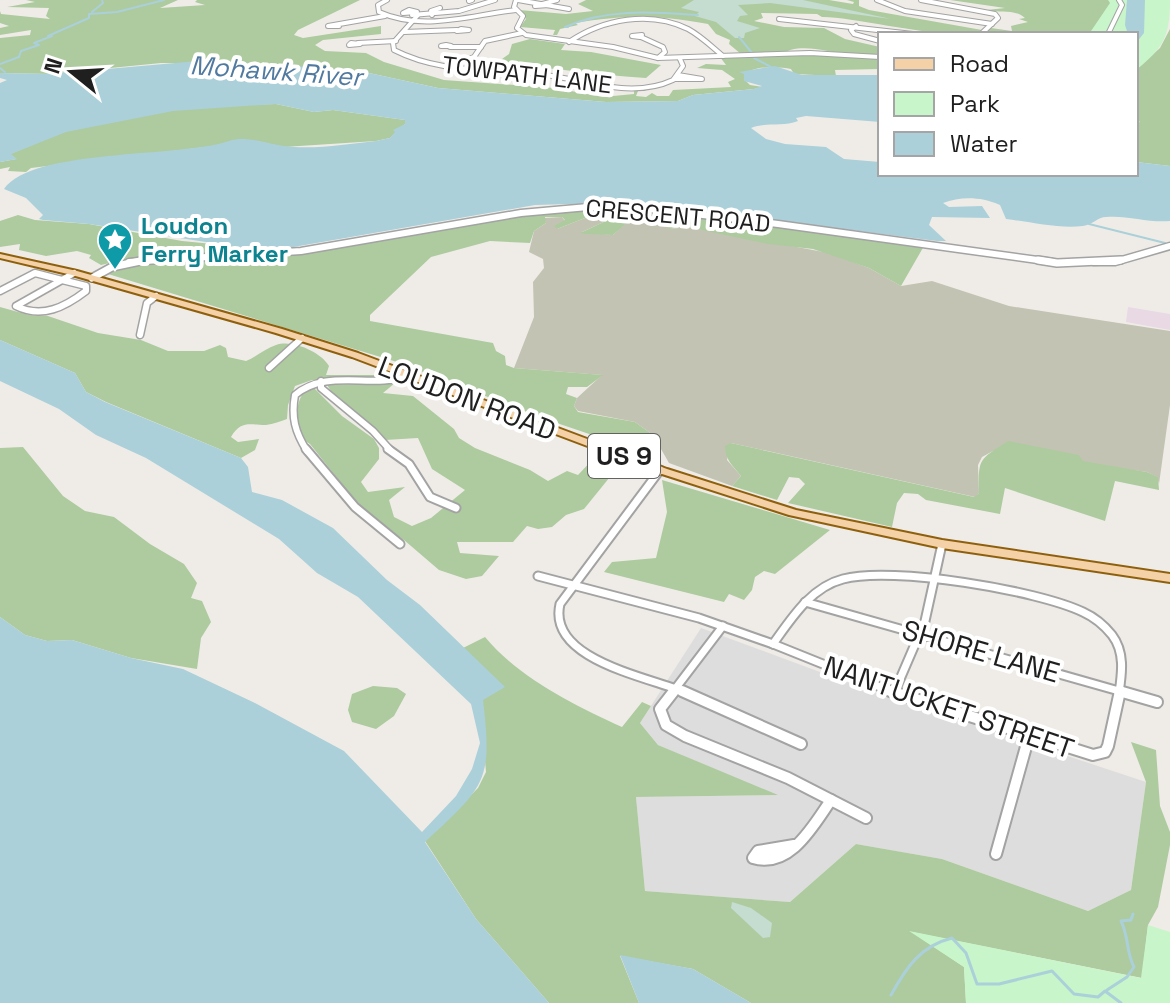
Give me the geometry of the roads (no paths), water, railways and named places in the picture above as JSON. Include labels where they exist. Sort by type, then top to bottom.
[{"type":"main road","name":"LOUDON ROAD","points":[[0,256],[74,273],[302,338],[660,470],[793,513],[942,544],[1170,578]]},
{"type":"street","points":[[385,16],[377,9],[387,0]]},
{"type":"street","points":[[412,15],[468,9],[495,0]]},
{"type":"street","points":[[522,33],[517,28],[523,16],[514,5],[517,0],[546,2],[569,9]]},
{"type":"street","points":[[546,2],[557,0]]},
{"type":"street","points":[[877,0],[905,11],[992,24]]},
{"type":"street","points":[[921,0],[991,12],[998,16],[983,32]]},
{"type":"street","points":[[1109,32],[1122,5],[1119,0]]},
{"type":"street","points":[[432,15],[431,11],[440,8]]},
{"type":"street","points":[[339,26],[385,16],[414,21],[516,10]]},
{"type":"street","points":[[358,43],[396,41],[418,15]]},
{"type":"street","points":[[772,19],[899,32]]},
{"type":"street","points":[[569,43],[594,26],[652,21],[684,27],[723,56]]},
{"type":"street","points":[[856,26],[851,30],[854,34],[878,40]]},
{"type":"street","points":[[404,32],[457,30]]},
{"type":"street","points":[[447,67],[468,60],[488,39],[522,33],[569,43],[613,47],[658,58],[810,53],[878,57]]},
{"type":"street","points":[[641,37],[663,47],[665,52],[658,58]]},
{"type":"street","name":"TOWPATH LANE","points":[[396,41],[392,45],[398,53],[470,71],[541,74],[616,87],[659,85],[676,77],[702,79],[676,77]]},
{"type":"street","points":[[450,47],[481,47]]},
{"type":"street","points":[[676,77],[683,66],[680,59]]},
{"type":"street","name":"CRESCENT ROAD","points":[[92,278],[112,267],[134,261],[291,252],[521,213],[588,207],[652,209],[751,220],[1057,263],[1128,260],[1170,246]]},
{"type":"street","points":[[0,291],[33,273],[63,279],[84,286],[86,291],[45,313],[18,308],[17,304],[63,279],[74,273]]},
{"type":"street","points":[[140,335],[147,303],[156,296]]},
{"type":"street","points":[[269,368],[302,338]]},
{"type":"street","points":[[400,544],[362,516],[298,437],[293,423],[295,395],[302,387],[321,381],[389,382],[408,376]]},
{"type":"street","points":[[321,381],[321,388],[336,403],[409,464],[430,497],[456,508]]},
{"type":"street","points":[[660,470],[573,586],[557,615],[560,629],[570,643],[585,653],[674,687],[801,744]]},
{"type":"street","points":[[894,693],[923,634],[937,581],[942,544]]},
{"type":"street","name":"NANTUCKET STREET","points":[[538,576],[670,609],[723,626],[894,693],[1082,753],[1105,752],[1123,659],[1118,642],[1086,613],[1051,601],[878,574],[846,577],[819,591],[805,602],[772,645]]},
{"type":"street","name":"SHORE LANE","points":[[805,602],[1157,702]]},
{"type":"street","points":[[723,626],[660,709],[666,725],[685,736],[788,778],[866,818]]},
{"type":"street","points":[[996,854],[1029,736]]},
{"type":"street","points":[[794,845],[831,800]]},
{"type":"water","points":[[1127,0],[1145,0],[1144,33],[1138,40],[1138,32],[1127,32]]},
{"type":"water","name":"Mohawk River","points":[[198,61],[312,67],[369,73],[438,88],[606,102],[678,101],[693,95],[754,89],[762,86],[744,81],[744,74],[739,72],[775,66],[802,75],[878,75],[878,122],[806,116],[796,118],[798,121],[792,123],[751,128],[766,139],[785,144],[826,147],[844,159],[878,162],[878,176],[1138,176],[1138,162],[1170,166],[1170,221],[1106,217],[1083,226],[1055,226],[1006,219],[1000,205],[985,200],[963,199],[943,203],[949,207],[982,206],[990,218],[932,217],[929,225],[946,241],[937,241],[692,210],[605,203],[535,205],[282,249],[245,248],[43,220],[39,219],[43,215],[26,198],[4,189],[20,176],[75,160],[177,150],[236,139],[295,147],[376,141],[390,138],[395,132],[393,130],[405,124],[405,120],[333,110],[314,112],[276,104],[173,111],[66,132],[11,154],[17,159],[0,162],[0,83],[7,80],[0,78],[0,73],[50,74]]},
{"type":"water","points":[[0,340],[75,373],[86,392],[105,402],[241,458],[248,467],[252,492],[282,500],[333,528],[387,580],[420,605],[505,687],[483,700],[487,749],[480,781],[461,808],[425,842],[476,919],[549,1003],[0,1003],[0,617],[25,635],[47,641],[72,640],[131,658],[183,669],[255,703],[344,751],[422,832],[456,796],[472,769],[480,743],[471,704],[358,597],[317,573],[279,539],[146,458],[96,435],[59,409],[0,381]]},
{"type":"water","points":[[620,955],[693,969],[751,1003],[639,1003]]},
{"type":"waterway","points":[[92,12],[103,3],[102,0]]},
{"type":"waterway","points":[[0,64],[19,57],[21,51],[39,45],[34,43],[89,18],[89,14],[117,12],[164,0]]},
{"type":"waterway","points":[[568,27],[565,27],[614,14],[698,15]]},
{"type":"waterway","points":[[739,37],[752,53]]},
{"type":"waterway","points":[[754,58],[771,67]]},
{"type":"waterway","points":[[0,68],[5,72]]},
{"type":"waterway","points":[[1089,224],[1165,243]]},
{"type":"waterway","points":[[1107,990],[1127,977],[1134,967],[1121,921],[1131,920],[1133,914]]},
{"type":"waterway","points":[[891,995],[915,959],[931,946],[952,938],[966,953],[977,984],[999,984],[1052,971],[1074,994],[1098,997],[1105,991],[1121,1003]]},
{"type":"place","name":"Loudon Ferry Marker","points":[[115,271]]}]
